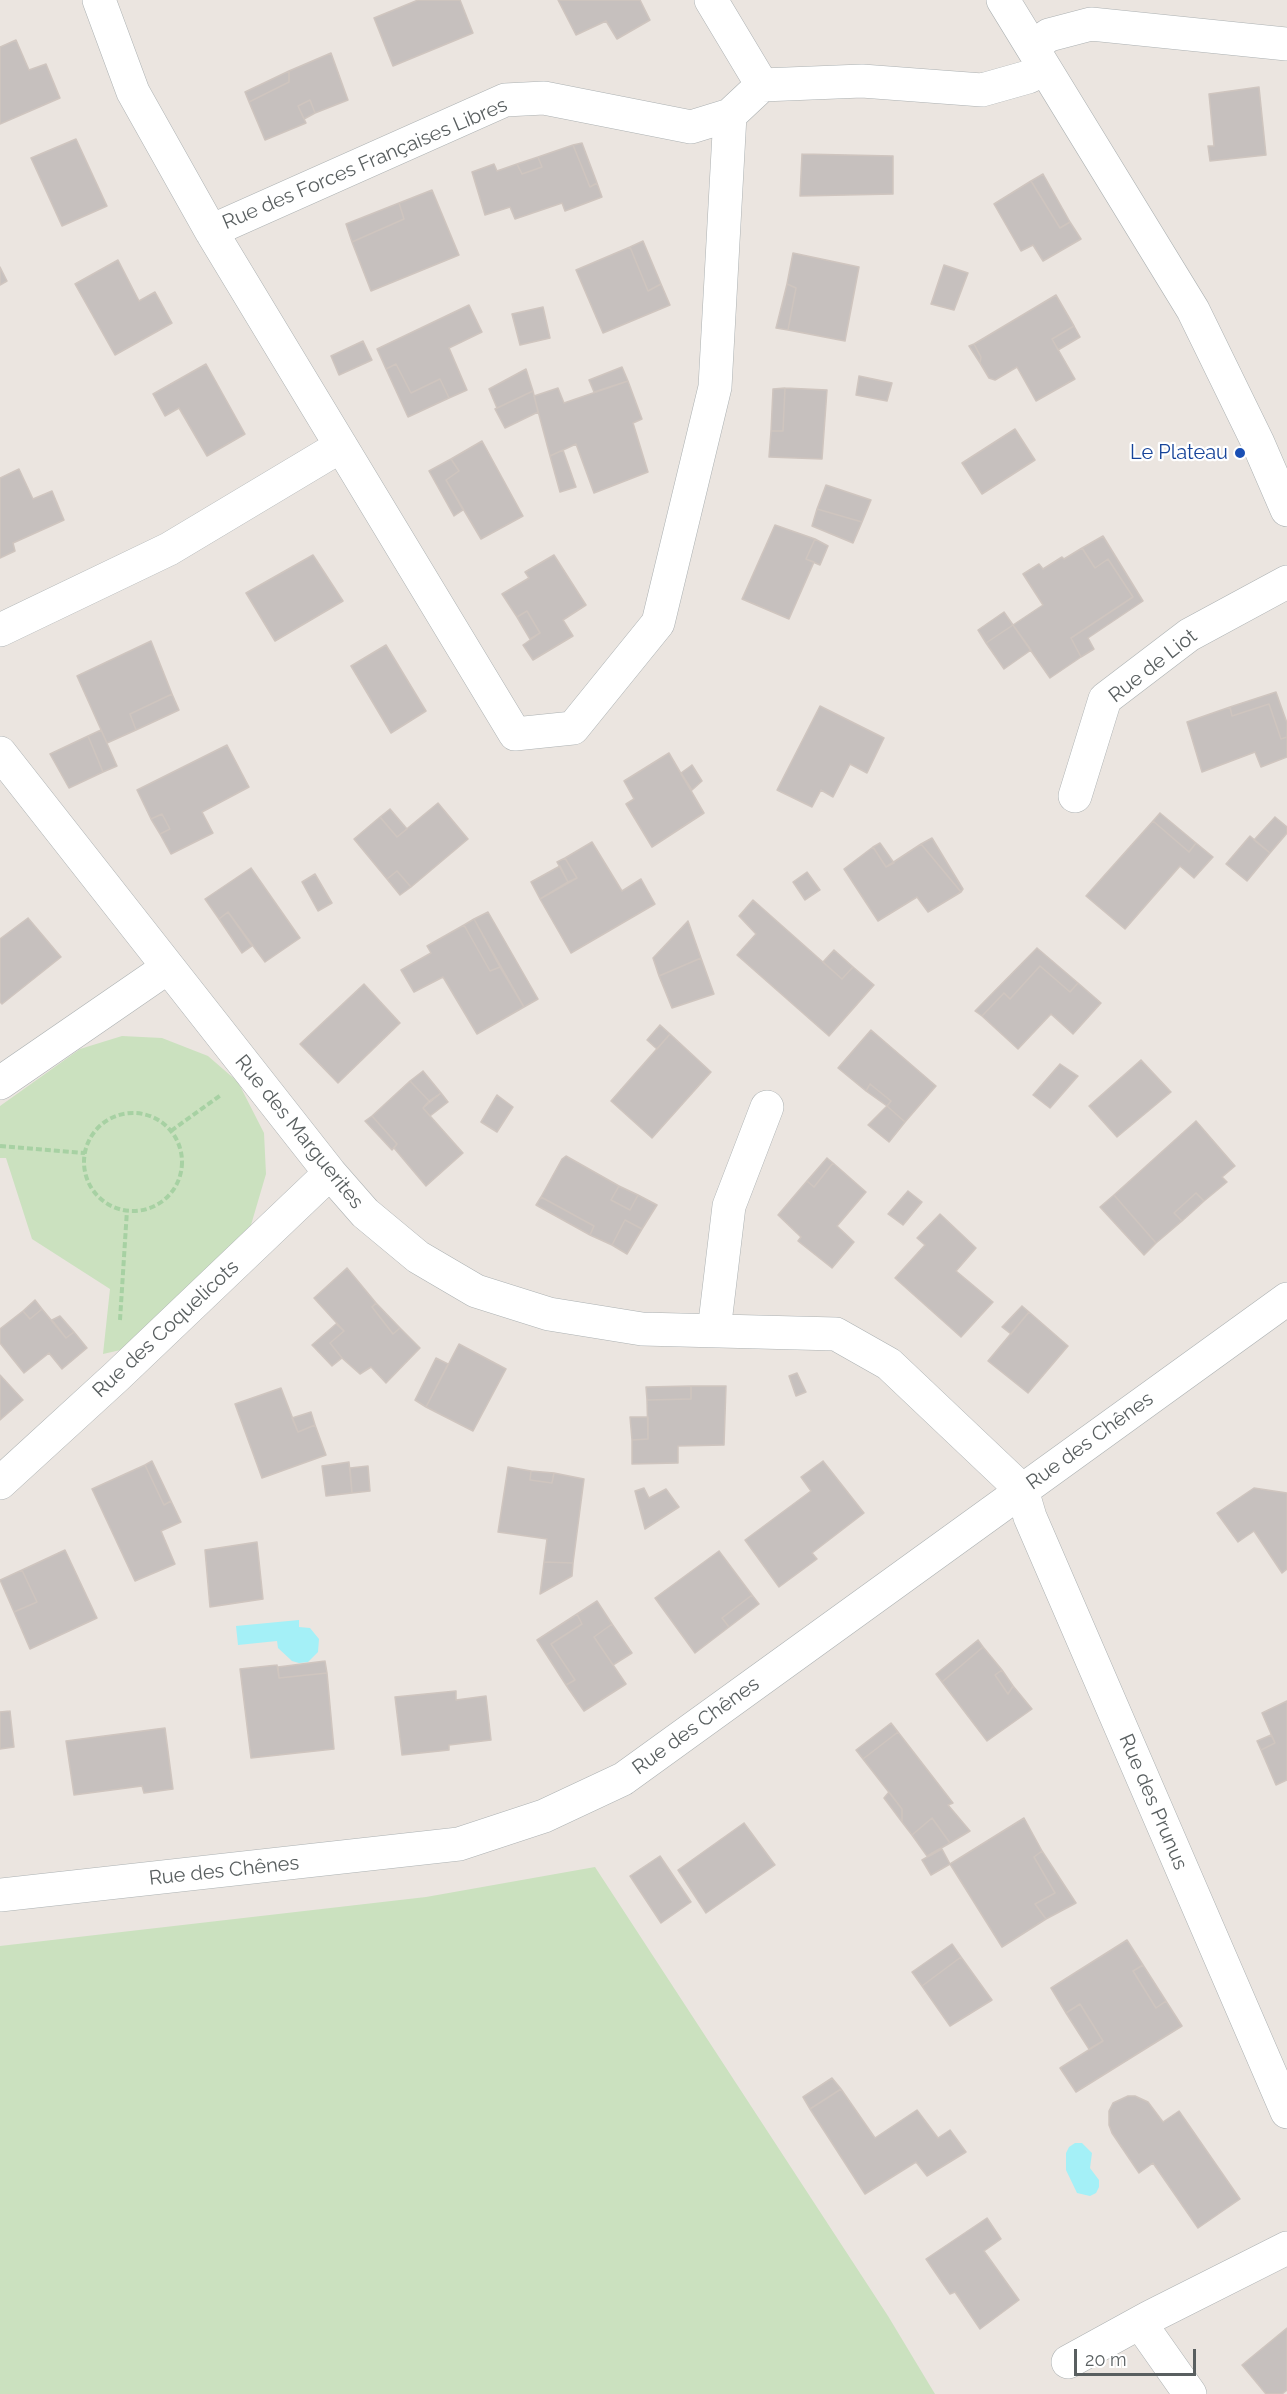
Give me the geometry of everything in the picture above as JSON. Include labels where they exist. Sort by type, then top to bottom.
[{"type":"street","name":"Rue des Forces Françaises Libres","points":[[99,0],[133,92],[211,231],[515,734],[573,728],[658,623],[715,387],[730,115]]},
{"type":"street","points":[[711,0],[762,85],[862,81],[982,90],[1028,77],[1049,35],[1091,24],[1287,44]]},
{"type":"street","points":[[1003,0],[1193,310],[1258,443],[1287,510]]},
{"type":"street","name":"Rue des Forces Françaises Libres","points":[[211,231],[505,100],[544,98],[691,127],[730,115],[762,85]]},
{"type":"street","points":[[0,630],[169,549],[341,446]]},
{"type":"street","name":"Rue de Liot","points":[[1075,796],[1105,699],[1189,635],[1287,582]]},
{"type":"street","name":"Rue des Marguerites","points":[[0,753],[167,969],[330,1173],[365,1213],[418,1257],[476,1290],[549,1314],[642,1329],[836,1334],[889,1364],[1022,1490]]},
{"type":"street","points":[[0,1083],[167,969]]},
{"type":"street","points":[[714,1331],[729,1206],[767,1107]]},
{"type":"street","name":"Rue des Coquelicots","points":[[0,1484],[330,1173]]},
{"type":"street","name":"Rue des Chênes","points":[[0,1895],[459,1844],[544,1816],[623,1779],[1287,1299]]},
{"type":"street","name":"Rue des Prunus","points":[[1022,1490],[1030,1517],[1287,2112]]},
{"type":"street","points":[[1068,2362],[1287,2248]]},
{"type":"street","points":[[1140,2323],[1190,2394]]},
{"type":"path","points":[[171,1131],[250,1073]]},
{"type":"path","points":[[139,1113],[154,1117],[168,1127],[178,1140],[182,1156],[181,1172],[175,1188],[164,1200],[150,1208],[118,1209],[104,1201],[93,1190],[86,1176],[85,1153],[95,1131],[106,1120],[122,1114],[139,1113]]},
{"type":"path","points":[[0,1146],[85,1153]]},
{"type":"path","points":[[117,1376],[127,1210]]},
{"type":"green space","points":[[122,1036],[162,1038],[208,1056],[238,1082],[264,1133],[266,1174],[251,1225],[125,1349],[103,1354],[110,1289],[32,1239],[6,1158],[0,1158],[0,1106],[80,1049]]},
{"type":"green space","points":[[595,1867],[888,2316],[935,2394],[0,2394],[0,1946],[426,1897]]},
{"type":"water","points":[[299,1620],[299,1627],[310,1628],[319,1639],[318,1652],[308,1662],[292,1661],[278,1648],[277,1641],[238,1645],[236,1626]]},
{"type":"water","points":[[1075,2143],[1082,2143],[1092,2153],[1090,2168],[1099,2180],[1099,2187],[1096,2193],[1090,2196],[1077,2193],[1066,2170],[1066,2153]]},
{"type":"building","points":[[418,0],[460,0],[473,33],[393,66],[374,18]]},
{"type":"building","points":[[558,0],[640,0],[650,20],[617,39],[606,21],[576,35]]},
{"type":"building","points":[[16,40],[29,70],[46,64],[60,98],[0,124],[0,47]]},
{"type":"building","points":[[331,53],[348,100],[315,113],[310,100],[298,106],[306,123],[265,140],[249,102],[289,82],[289,71]]},
{"type":"building","points":[[289,71],[289,82],[249,102],[245,92]]},
{"type":"building","points":[[1259,87],[1266,155],[1210,161],[1208,146],[1214,146],[1209,94]]},
{"type":"building","points":[[310,100],[315,113],[304,119],[298,106]]},
{"type":"building","points":[[76,139],[107,206],[62,226],[31,158]]},
{"type":"building","points":[[582,143],[597,183],[590,187],[573,145]]},
{"type":"building","points":[[573,145],[590,187],[597,183],[602,197],[565,211],[562,203],[515,219],[510,207],[485,215],[472,172],[494,164],[497,171],[517,164],[522,174],[542,167],[538,157]]},
{"type":"building","points":[[802,154],[893,156],[893,194],[800,196]]},
{"type":"building","points":[[538,157],[542,167],[522,174],[517,164]]},
{"type":"building","points":[[1043,174],[1070,222],[1060,228],[1031,181]]},
{"type":"building","points":[[1031,181],[1060,228],[1070,222],[1081,239],[1043,261],[1033,245],[1021,251],[994,204]]},
{"type":"building","points":[[432,190],[459,255],[371,291],[352,242],[404,219],[399,203]]},
{"type":"building","points":[[399,203],[404,219],[352,242],[346,224]]},
{"type":"building","points":[[643,241],[661,284],[648,291],[630,247]]},
{"type":"building","points":[[630,247],[648,291],[661,284],[670,305],[603,333],[576,270]]},
{"type":"building","points":[[793,253],[859,267],[845,341],[788,330],[796,288],[787,284]]},
{"type":"building","points":[[118,260],[139,301],[155,292],[172,323],[115,355],[75,284]]},
{"type":"building","points":[[944,265],[968,273],[954,310],[931,304]]},
{"type":"building","points":[[0,267],[7,281],[0,285]]},
{"type":"building","points":[[787,284],[796,288],[788,330],[776,328]]},
{"type":"building","points":[[1056,295],[1074,326],[1052,339],[1075,379],[1036,401],[1017,367],[995,380],[989,378],[980,363],[981,357],[974,344]]},
{"type":"building","points":[[469,305],[482,332],[449,348],[467,390],[449,398],[440,379],[411,393],[396,364],[386,369],[377,349]]},
{"type":"building","points":[[543,307],[550,338],[520,345],[512,314]]},
{"type":"building","points":[[1074,326],[1080,337],[1058,350],[1052,339]]},
{"type":"building","points":[[363,341],[372,360],[339,375],[331,356]]},
{"type":"building","points":[[974,344],[981,357],[980,363],[969,346]]},
{"type":"building","points":[[206,364],[245,434],[207,456],[179,408],[165,416],[153,394]]},
{"type":"building","points":[[396,364],[411,393],[440,379],[449,398],[408,417],[386,369]]},
{"type":"building","points":[[622,367],[628,381],[594,392],[589,380]]},
{"type":"building","points":[[526,369],[533,391],[497,408],[489,389]]},
{"type":"building","points":[[859,376],[892,383],[887,401],[856,395]]},
{"type":"building","points":[[628,381],[642,419],[633,423],[648,472],[594,493],[576,444],[550,456],[534,396],[558,388],[564,403]]},
{"type":"building","points":[[785,388],[783,431],[771,431],[773,389]]},
{"type":"building","points":[[785,388],[827,390],[822,459],[769,457],[771,431],[783,431]]},
{"type":"building","points":[[533,391],[538,412],[505,428],[495,409]]},
{"type":"building","points":[[1015,429],[1035,460],[982,494],[962,463]]},
{"type":"building","points":[[482,441],[523,516],[481,539],[446,480],[459,471],[451,459]]},
{"type":"building","points":[[563,450],[576,487],[560,492],[550,456]]},
{"type":"building","points":[[451,459],[459,471],[446,480],[463,510],[454,516],[429,471]]},
{"type":"building","points":[[19,469],[33,499],[52,491],[64,520],[13,543],[15,551],[0,558],[0,478]]},
{"type":"building","points":[[826,485],[871,500],[862,522],[817,509]]},
{"type":"building","points":[[817,509],[862,522],[853,543],[812,526]]},
{"type":"building","points":[[775,525],[815,539],[806,559],[814,562],[789,619],[742,599]]},
{"type":"building","points":[[1103,536],[1143,601],[1088,638],[1094,649],[1081,657],[1071,638],[1133,597],[1108,559],[1095,568],[1082,548]]},
{"type":"building","points":[[815,539],[828,546],[820,565],[806,559]]},
{"type":"building","points":[[1082,548],[1095,568],[1108,559],[1133,597],[1071,638],[1081,657],[1050,678],[1013,625],[1043,605],[1023,574],[1039,564],[1043,569]]},
{"type":"building","points":[[313,555],[343,601],[275,641],[246,593]]},
{"type":"building","points":[[554,555],[586,605],[563,620],[573,636],[533,660],[523,645],[540,633],[527,611],[517,617],[502,594],[529,578],[525,572]]},
{"type":"building","points":[[527,611],[540,633],[530,639],[517,617]]},
{"type":"building","points":[[1004,612],[1013,625],[986,643],[978,630]]},
{"type":"building","points":[[1013,625],[1031,650],[1004,669],[986,643]]},
{"type":"building","points":[[151,641],[172,694],[130,714],[136,730],[107,743],[77,676]]},
{"type":"building","points":[[386,645],[426,711],[391,733],[351,666]]},
{"type":"building","points":[[1276,692],[1287,723],[1287,737],[1281,739],[1269,704],[1232,716],[1230,707]]},
{"type":"building","points":[[172,694],[179,710],[136,730],[130,714]]},
{"type":"building","points":[[1269,704],[1281,739],[1287,737],[1287,757],[1261,767],[1255,752],[1202,772],[1187,722],[1230,707],[1232,716]]},
{"type":"building","points":[[820,706],[884,738],[867,773],[850,764],[833,797],[821,790],[812,807],[777,790]]},
{"type":"building","points":[[101,730],[117,766],[103,772],[88,736]]},
{"type":"building","points":[[88,736],[103,772],[69,788],[50,754]]},
{"type":"building","points":[[227,745],[249,787],[202,812],[213,833],[171,854],[160,834],[170,829],[162,814],[151,819],[137,790]]},
{"type":"building","points":[[669,753],[704,813],[652,847],[626,804],[634,799],[624,781]]},
{"type":"building","points":[[692,765],[702,781],[692,790],[681,773]]},
{"type":"building","points":[[438,803],[468,839],[411,887],[397,871],[387,879],[354,839],[380,817],[397,837]]},
{"type":"building","points":[[390,809],[407,829],[397,837],[380,817]]},
{"type":"building","points":[[1160,813],[1196,843],[1189,852],[1153,821]]},
{"type":"building","points":[[162,814],[170,829],[160,834],[151,819]]},
{"type":"building","points":[[1275,817],[1287,827],[1287,833],[1270,853],[1254,840]]},
{"type":"building","points":[[1153,821],[1189,852],[1196,843],[1213,857],[1194,878],[1180,866],[1125,929],[1086,896]]},
{"type":"building","points":[[1250,836],[1270,853],[1247,881],[1226,864]]},
{"type":"building","points":[[932,838],[963,889],[961,892],[921,844]]},
{"type":"building","points":[[592,842],[622,891],[641,879],[655,904],[571,953],[540,899],[577,878],[565,858]]},
{"type":"building","points":[[880,843],[894,863],[886,867],[873,847]]},
{"type":"building","points":[[921,844],[961,892],[928,912],[917,897],[878,921],[844,869],[873,847],[886,867]]},
{"type":"building","points":[[565,858],[577,878],[568,882],[557,862]]},
{"type":"building","points":[[560,866],[568,882],[540,899],[531,882]]},
{"type":"building","points":[[251,868],[300,938],[265,962],[228,912],[219,919],[205,899]]},
{"type":"building","points":[[397,871],[411,887],[400,895],[387,879]]},
{"type":"building","points":[[807,872],[820,890],[805,900],[793,882]]},
{"type":"building","points":[[315,874],[332,903],[318,911],[302,882]]},
{"type":"building","points":[[753,900],[842,979],[853,967],[874,985],[829,1036],[737,955],[756,934],[739,916]]},
{"type":"building","points":[[228,912],[252,946],[242,953],[219,919]]},
{"type":"building","points":[[488,912],[538,999],[524,1007],[474,919]]},
{"type":"building","points":[[28,918],[61,957],[2,1004],[0,1002],[0,939]]},
{"type":"building","points":[[474,919],[500,967],[490,971],[464,925]]},
{"type":"building","points":[[688,921],[701,958],[659,976],[653,958]]},
{"type":"building","points":[[464,925],[490,971],[500,967],[524,1007],[477,1034],[443,977],[414,992],[401,970],[431,953],[427,946]]},
{"type":"building","points":[[1037,948],[1078,983],[1070,992],[1040,966],[1010,999],[1004,993],[982,1016],[975,1011]]},
{"type":"building","points":[[834,950],[853,967],[842,979],[823,962]]},
{"type":"building","points":[[701,958],[714,994],[672,1008],[659,976]]},
{"type":"building","points":[[1040,966],[1070,992],[1078,983],[1101,1003],[1073,1034],[1051,1014],[1018,1049],[982,1016],[1004,993],[1010,999]]},
{"type":"building","points":[[364,984],[400,1023],[338,1083],[300,1044]]},
{"type":"building","points":[[660,1025],[670,1034],[657,1049],[647,1040]]},
{"type":"building","points":[[871,1030],[936,1086],[905,1122],[887,1106],[891,1101],[870,1084],[866,1091],[838,1068]]},
{"type":"building","points":[[670,1034],[711,1072],[652,1138],[611,1101]]},
{"type":"building","points":[[1141,1060],[1171,1092],[1117,1137],[1089,1106]]},
{"type":"building","points":[[1060,1064],[1078,1076],[1050,1108],[1033,1095]]},
{"type":"building","points":[[423,1071],[441,1093],[429,1101],[410,1081]]},
{"type":"building","points":[[410,1081],[429,1101],[423,1108],[463,1153],[426,1186],[394,1148],[397,1144],[372,1116]]},
{"type":"building","points":[[870,1084],[891,1101],[887,1106],[866,1091]]},
{"type":"building","points":[[441,1093],[448,1102],[430,1116],[423,1108]]},
{"type":"building","points":[[497,1095],[513,1107],[497,1132],[481,1122]]},
{"type":"building","points":[[887,1106],[905,1122],[889,1142],[868,1125]]},
{"type":"building","points":[[372,1116],[397,1144],[392,1150],[365,1121]]},
{"type":"building","points":[[1196,1121],[1235,1166],[1222,1177],[1227,1182],[1204,1201],[1196,1193],[1174,1213],[1182,1221],[1156,1243],[1114,1195]]},
{"type":"building","points":[[566,1156],[619,1186],[611,1200],[630,1210],[638,1195],[657,1205],[642,1229],[625,1220],[612,1245],[590,1235],[594,1226],[541,1197],[562,1159]]},
{"type":"building","points":[[827,1158],[833,1163],[814,1187],[807,1181]]},
{"type":"building","points":[[833,1163],[866,1192],[837,1226],[854,1242],[832,1268],[798,1241],[801,1237],[778,1215],[807,1181],[814,1187]]},
{"type":"building","points":[[619,1186],[638,1195],[630,1210],[611,1200]]},
{"type":"building","points":[[908,1191],[922,1202],[903,1225],[888,1214]]},
{"type":"building","points":[[1196,1193],[1204,1201],[1182,1221],[1174,1213]]},
{"type":"building","points":[[1114,1195],[1156,1243],[1144,1255],[1100,1207]]},
{"type":"building","points":[[541,1197],[594,1226],[590,1235],[536,1205]]},
{"type":"building","points":[[940,1214],[976,1248],[956,1271],[993,1302],[961,1337],[895,1278],[925,1245],[917,1238]]},
{"type":"building","points":[[625,1220],[642,1229],[627,1254],[612,1245]]},
{"type":"building","points":[[347,1268],[376,1303],[372,1307],[393,1334],[400,1328],[420,1348],[386,1383],[371,1367],[360,1374],[342,1358],[330,1343],[344,1331],[314,1298]]},
{"type":"building","points":[[35,1300],[42,1309],[30,1319],[23,1311]]},
{"type":"building","points":[[376,1303],[400,1328],[393,1334],[372,1307]]},
{"type":"building","points":[[1022,1306],[1029,1312],[1011,1334],[1002,1327]]},
{"type":"building","points":[[42,1309],[66,1338],[74,1332],[87,1348],[62,1369],[49,1353],[24,1373],[0,1343],[0,1329],[23,1311],[30,1319]]},
{"type":"building","points":[[1029,1312],[1068,1346],[1028,1393],[988,1361]]},
{"type":"building","points":[[60,1316],[74,1332],[66,1338],[52,1320]]},
{"type":"building","points":[[336,1324],[344,1331],[330,1343],[342,1358],[332,1366],[312,1345]]},
{"type":"building","points":[[459,1344],[506,1369],[473,1431],[426,1407]]},
{"type":"building","points":[[436,1358],[448,1364],[426,1407],[415,1400]]},
{"type":"building","points":[[797,1373],[806,1392],[796,1396],[789,1376]]},
{"type":"building","points":[[0,1375],[23,1400],[0,1420]]},
{"type":"building","points":[[691,1386],[726,1386],[724,1445],[678,1446],[678,1463],[632,1464],[632,1440],[648,1439],[647,1400],[691,1399]]},
{"type":"building","points":[[691,1386],[691,1399],[647,1400],[646,1387]]},
{"type":"building","points":[[281,1388],[298,1432],[315,1425],[326,1455],[262,1478],[235,1404]]},
{"type":"building","points":[[311,1412],[315,1425],[298,1432],[292,1418]]},
{"type":"building","points":[[630,1417],[648,1417],[648,1439],[632,1440]]},
{"type":"building","points":[[152,1461],[171,1501],[164,1505],[145,1465]]},
{"type":"building","points":[[823,1461],[864,1513],[812,1553],[817,1559],[779,1587],[745,1540],[811,1491],[801,1477]]},
{"type":"building","points":[[349,1462],[352,1493],[326,1496],[322,1466]]},
{"type":"building","points":[[145,1465],[164,1505],[171,1501],[181,1522],[161,1531],[175,1564],[135,1581],[92,1489]]},
{"type":"building","points":[[368,1466],[370,1491],[352,1493],[350,1468]]},
{"type":"building","points":[[508,1467],[531,1471],[530,1480],[552,1483],[554,1473],[584,1479],[573,1563],[544,1562],[547,1539],[498,1532]]},
{"type":"building","points":[[531,1471],[554,1473],[552,1483],[530,1480]]},
{"type":"building","points":[[644,1488],[649,1498],[666,1489],[679,1507],[645,1529],[635,1491]]},
{"type":"building","points":[[1254,1488],[1287,1493],[1287,1569],[1282,1573],[1254,1531],[1238,1542],[1217,1513]]},
{"type":"building","points":[[257,1542],[263,1599],[210,1607],[205,1550]]},
{"type":"building","points":[[65,1550],[97,1618],[30,1649],[14,1612],[37,1602],[22,1570]]},
{"type":"building","points":[[719,1551],[752,1595],[722,1618],[729,1627],[695,1653],[655,1598]]},
{"type":"building","points":[[544,1562],[573,1563],[572,1576],[540,1594]]},
{"type":"building","points":[[22,1570],[37,1602],[14,1612],[0,1580]]},
{"type":"building","points":[[752,1595],[759,1604],[729,1627],[722,1618]]},
{"type":"building","points":[[597,1601],[612,1624],[594,1637],[626,1684],[584,1711],[566,1685],[575,1680],[551,1644],[582,1624],[577,1614]]},
{"type":"building","points":[[577,1614],[582,1624],[551,1644],[575,1680],[566,1685],[537,1640]]},
{"type":"building","points":[[612,1624],[632,1653],[613,1665],[594,1637]]},
{"type":"building","points":[[978,1640],[983,1647],[942,1682],[936,1674]]},
{"type":"building","points":[[983,1647],[1002,1670],[995,1675],[1008,1694],[1013,1686],[1032,1709],[987,1741],[942,1682]]},
{"type":"building","points":[[325,1661],[327,1673],[279,1678],[278,1667]]},
{"type":"building","points":[[277,1665],[279,1678],[327,1673],[334,1749],[251,1758],[240,1669]]},
{"type":"building","points":[[1002,1670],[1013,1686],[1008,1694],[995,1675]]},
{"type":"building","points":[[456,1691],[456,1700],[486,1696],[491,1740],[449,1745],[449,1750],[402,1755],[395,1697]]},
{"type":"building","points":[[1287,1701],[1287,1780],[1276,1785],[1261,1750],[1275,1743],[1262,1713]]},
{"type":"building","points":[[10,1711],[14,1747],[0,1749],[0,1712]]},
{"type":"building","points":[[891,1723],[898,1732],[863,1759],[856,1750]]},
{"type":"building","points":[[165,1728],[173,1789],[144,1793],[142,1786],[74,1795],[66,1741]]},
{"type":"building","points":[[898,1732],[953,1803],[948,1805],[970,1831],[950,1843],[932,1818],[912,1835],[902,1822],[902,1809],[863,1759]]},
{"type":"building","points":[[1271,1735],[1275,1743],[1261,1750],[1257,1741]]},
{"type":"building","points":[[889,1792],[902,1809],[902,1822],[884,1798]]},
{"type":"building","points":[[932,1818],[950,1843],[927,1856],[912,1835]]},
{"type":"building","points":[[1024,1818],[1042,1851],[1034,1857],[1055,1893],[1035,1904],[1046,1919],[1002,1947],[950,1864]]},
{"type":"building","points":[[744,1823],[775,1865],[706,1913],[678,1870]]},
{"type":"building","points":[[942,1849],[950,1864],[931,1875],[922,1860]]},
{"type":"building","points":[[1042,1851],[1076,1903],[1046,1919],[1035,1904],[1055,1893],[1034,1857]]},
{"type":"building","points":[[660,1856],[691,1902],[661,1923],[630,1876]]},
{"type":"building","points":[[1127,1940],[1143,1965],[1133,1971],[1156,2008],[1166,2001],[1182,2026],[1076,2092],[1060,2068],[1103,2041],[1080,2004],[1066,2013],[1051,1988]]},
{"type":"building","points":[[952,1944],[961,1957],[922,1986],[912,1972]]},
{"type":"building","points":[[961,1957],[992,2000],[950,2026],[922,1986]]},
{"type":"building","points":[[1143,1965],[1166,2001],[1156,2008],[1133,1971]]},
{"type":"building","points":[[1080,2004],[1103,2041],[1089,2049],[1066,2013]]},
{"type":"building","points":[[832,2078],[841,2089],[810,2109],[803,2097]]},
{"type":"building","points":[[841,2089],[875,2138],[917,2110],[938,2138],[950,2130],[966,2152],[927,2176],[916,2162],[865,2194],[810,2109]]},
{"type":"building","points":[[1128,2096],[1135,2096],[1148,2102],[1163,2122],[1179,2111],[1240,2199],[1198,2228],[1153,2163],[1139,2173],[1112,2133],[1109,2125],[1109,2111],[1113,2103]]},
{"type":"building","points":[[987,2218],[1001,2239],[984,2251],[1019,2300],[980,2329],[955,2292],[950,2294],[926,2259]]},
{"type":"building","points":[[1287,2328],[1287,2390],[1282,2394],[1266,2394],[1242,2365]]},
{"type":"place","name":"Le Plateau","points":[[1240,453]]}]
